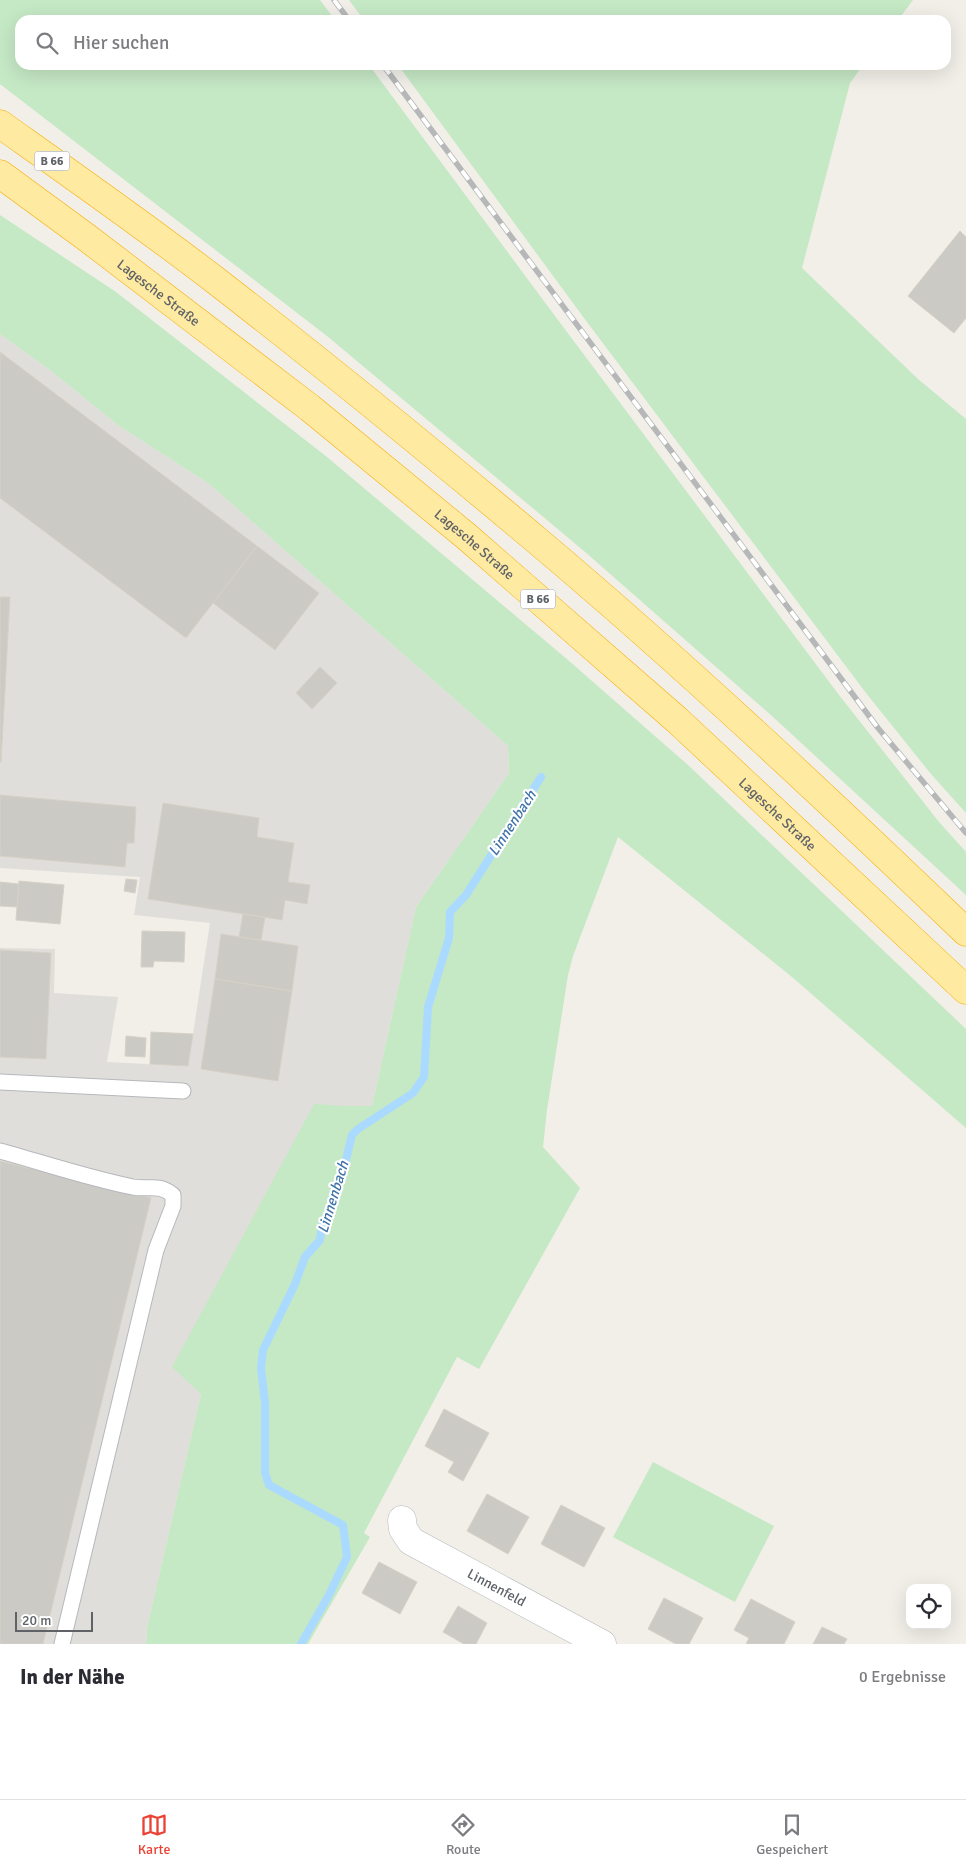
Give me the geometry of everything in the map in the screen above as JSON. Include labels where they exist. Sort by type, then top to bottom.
[{"type":"highway","name":"B 66","points":[[0,124],[105,198],[214,280],[377,408],[542,545],[698,682],[966,932]]},
{"type":"highway","name":"Lagesche Straße","points":[[0,174],[86,237],[310,408],[466,536],[677,720],[966,990]]},
{"type":"street","name":"Linnenfeld","points":[[402,1520],[403,1529],[411,1541],[602,1644]]},
{"type":"lane","points":[[0,1082],[183,1091]]},
{"type":"lane","points":[[0,1150],[109,1181],[142,1188],[153,1186],[165,1189],[173,1195],[173,1206],[156,1250],[62,1644]]},
{"type":"shaded area","points":[[0,334],[50,370],[119,426],[208,483],[508,746],[509,773],[416,907],[372,1106],[345,1106],[201,1394],[147,1628],[146,1644],[0,1644],[0,948],[55,949],[54,993],[118,997],[107,1062],[188,1066],[210,923],[134,915],[140,877],[0,868]]},
{"type":"green space","points":[[0,0],[320,0],[331,15],[15,15],[15,70],[373,70],[839,695],[939,822],[966,852],[966,895],[772,716],[584,551],[327,336],[0,84]]},
{"type":"green space","points":[[349,0],[913,0],[902,15],[360,15]]},
{"type":"green space","points":[[402,70],[859,70],[850,83],[802,268],[918,379],[966,419],[966,813],[931,774],[866,693],[584,318]]},
{"type":"green space","points":[[0,215],[116,292],[327,457],[568,660],[688,765],[966,1029],[966,1128],[792,977],[618,837],[573,956],[568,975],[547,1110],[543,1147],[580,1188],[479,1369],[457,1357],[364,1533],[370,1537],[308,1644],[146,1644],[147,1628],[201,1394],[172,1367],[314,1104],[372,1106],[416,907],[509,773],[508,746],[208,483],[119,426],[50,370],[0,334]]},
{"type":"green space","points":[[653,1462],[774,1526],[735,1602],[613,1537]]},
{"type":"building","points":[[960,231],[966,237],[966,318],[954,333],[908,296]]},
{"type":"building","points":[[0,352],[257,546],[186,638],[0,498]]},
{"type":"building","points":[[257,546],[319,593],[275,650],[213,603]]},
{"type":"building","points":[[0,597],[10,597],[1,762],[0,762]]},
{"type":"building","points":[[320,667],[337,683],[312,709],[296,693]]},
{"type":"building","points":[[0,795],[136,807],[134,843],[127,843],[125,867],[0,856]]},
{"type":"building","points":[[163,803],[259,818],[257,837],[294,843],[288,882],[310,885],[307,904],[285,900],[282,920],[148,899]]},
{"type":"building","points":[[126,879],[137,880],[135,893],[124,891]]},
{"type":"building","points":[[19,881],[64,885],[60,924],[16,920]]},
{"type":"building","points":[[0,882],[19,884],[17,907],[0,906]]},
{"type":"building","points":[[243,914],[265,917],[261,940],[239,937]]},
{"type":"building","points":[[142,931],[185,932],[184,962],[154,961],[153,967],[141,967]]},
{"type":"building","points":[[221,934],[298,946],[292,991],[215,979]]},
{"type":"building","points":[[0,950],[51,953],[46,1059],[0,1057]]},
{"type":"building","points":[[215,979],[292,991],[278,1081],[201,1069]]},
{"type":"building","points":[[151,1032],[193,1034],[188,1066],[150,1064]]},
{"type":"building","points":[[126,1036],[146,1038],[145,1057],[125,1056]]},
{"type":"building","points":[[0,1161],[151,1198],[43,1644],[0,1644]]},
{"type":"building","points":[[444,1409],[489,1433],[463,1481],[448,1472],[454,1462],[425,1446]]},
{"type":"building","points":[[487,1494],[529,1517],[508,1554],[467,1531]]},
{"type":"building","points":[[561,1505],[605,1528],[584,1567],[541,1544]]},
{"type":"building","points":[[379,1562],[417,1582],[400,1614],[362,1593]]},
{"type":"building","points":[[664,1598],[703,1618],[689,1644],[676,1644],[648,1629]]},
{"type":"building","points":[[751,1599],[795,1622],[784,1644],[746,1644],[749,1638],[734,1630]]},
{"type":"building","points":[[458,1606],[487,1623],[476,1644],[464,1644],[443,1632]]},
{"type":"building","points":[[822,1627],[847,1639],[844,1644],[813,1644]]},
{"type":"waterway","name":"Linnenbach","points":[[301,1644],[329,1595],[347,1557],[343,1525],[269,1485],[265,1473],[265,1403],[261,1368],[263,1350],[295,1284],[305,1257],[320,1240],[322,1226],[330,1209],[333,1193],[345,1164],[352,1135],[358,1129],[413,1093],[424,1077],[428,1007],[449,938],[450,912],[466,895],[541,777]]},
{"type":"railway","points":[[334,0],[345,15]]},
{"type":"railway","points":[[387,70],[878,728],[966,833]]}]
